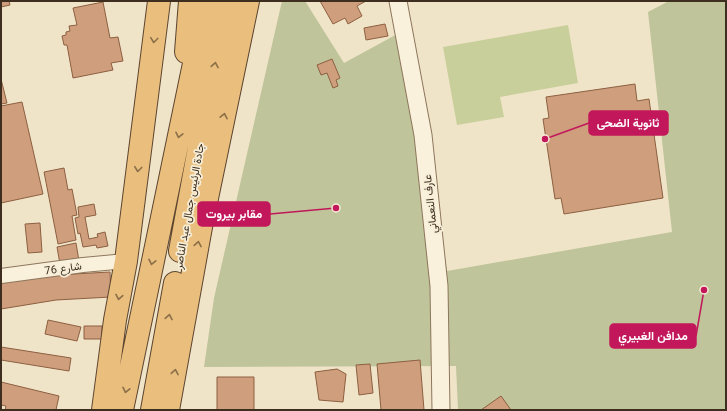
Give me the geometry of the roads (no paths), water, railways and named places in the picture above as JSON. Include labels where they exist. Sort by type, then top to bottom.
[{"type":"highway","points":[[103,410],[114,320],[126,261],[159,1]]},
{"type":"highway","name":"جادة الرئيس جمال عبد الناصر","points":[[183,114],[190,1]]},
{"type":"highway","name":"جادة الرئيس جمال عبد الناصر","points":[[122,410],[207,1]]},
{"type":"highway","name":"جادة الرئيس جمال عبد الناصر","points":[[152,410],[226,1]]},
{"type":"highway","points":[[168,410],[200,227],[248,1]]},
{"type":"street","name":"عارف النعماني","points":[[398,1],[423,135],[439,286],[441,410]]},
{"type":"street","name":"شارع 76","points":[[1,276],[126,261]]},
{"type":"place","name":"ثانوية الضحى","points":[[545,139]]},
{"type":"place","name":"مقابر بيروت","points":[[336,208]]},
{"type":"place","name":"مدافن الغبيري","points":[[704,290]]}]
